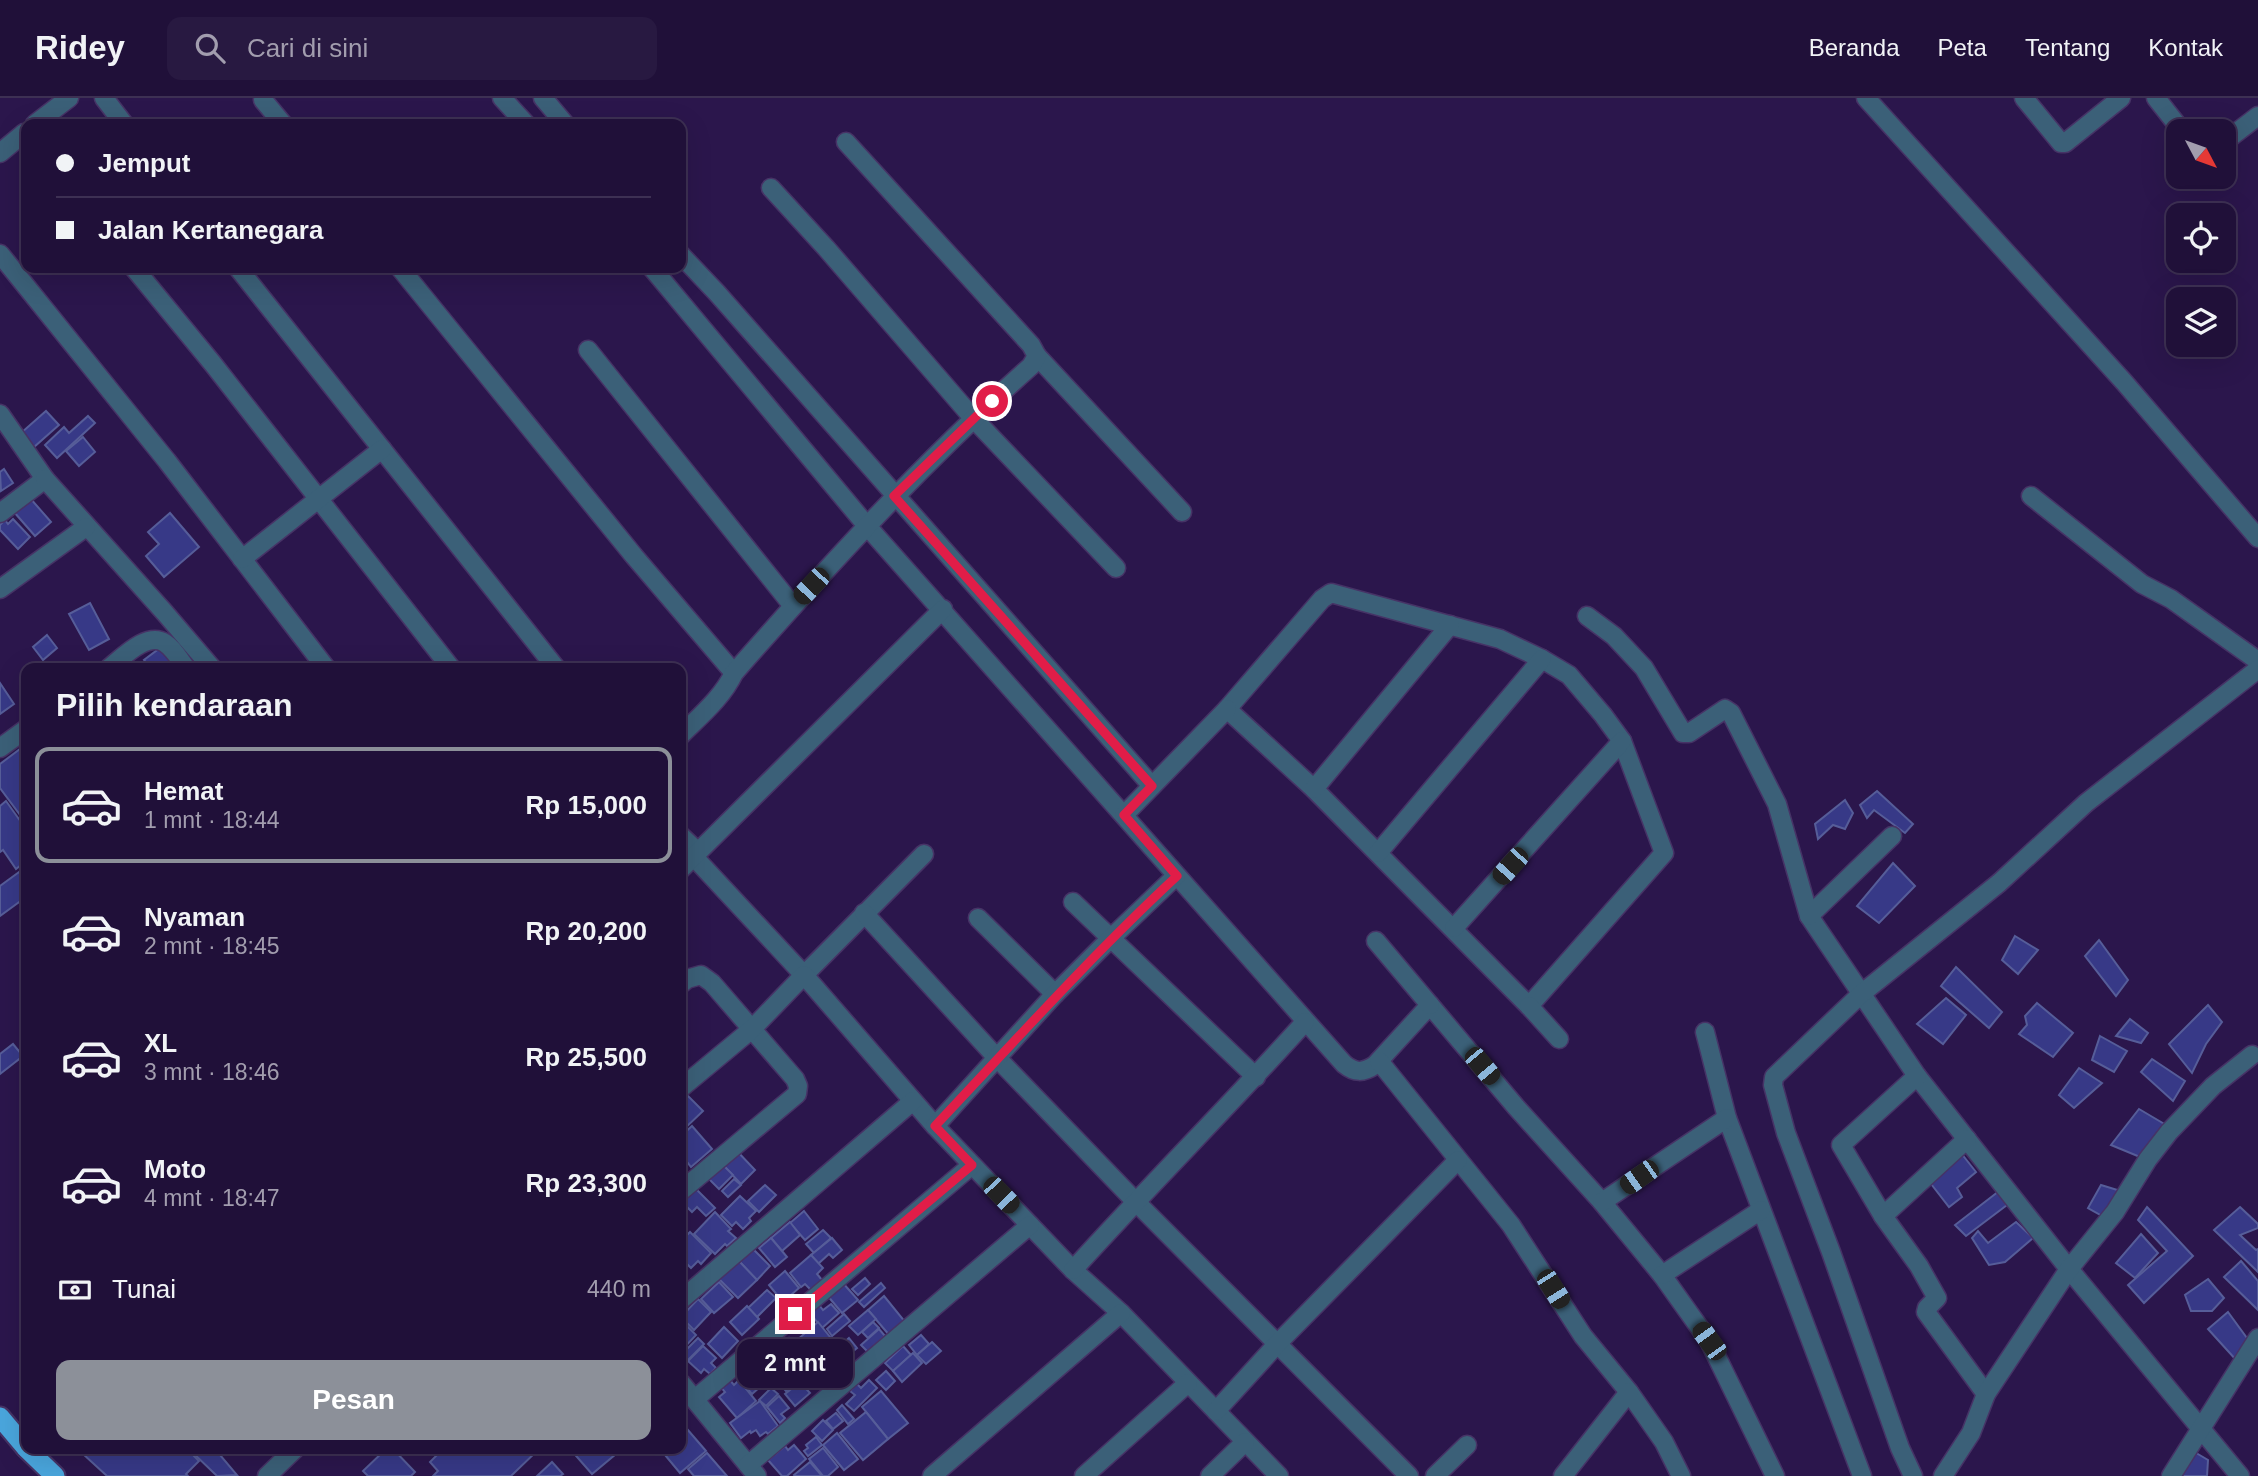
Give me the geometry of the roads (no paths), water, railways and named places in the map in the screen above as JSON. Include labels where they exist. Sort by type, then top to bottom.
[{"type":"highway","points":[[0,1417],[21,1441]]},
{"type":"highway","points":[[33,1454],[55,1476]]},
{"type":"street","points":[[43,119],[69,98]]},
{"type":"street","points":[[104,98],[120,119]]},
{"type":"street","points":[[502,98],[521,119]]},
{"type":"street","points":[[543,98],[561,119]]},
{"type":"street","points":[[1866,98],[2124,382],[2258,538]]},
{"type":"street","points":[[2024,98],[2061,143],[2065,143],[2121,98]]},
{"type":"street","points":[[2156,98],[2173,119]]},
{"type":"street","points":[[263,100],[279,119]]},
{"type":"street","points":[[2236,133],[2258,117]]},
{"type":"street","points":[[0,153],[21,136]]},
{"type":"street","points":[[846,142],[1031,345],[1037,356],[1182,512]]},
{"type":"street","points":[[771,188],[973,418],[1116,568]]},
{"type":"street","points":[[0,254],[167,461],[322,663]]},
{"type":"street","points":[[686,261],[1152,786]]},
{"type":"street","points":[[138,273],[447,663]]},
{"type":"street","points":[[242,273],[552,663]]},
{"type":"street","points":[[404,273],[634,556],[734,673]]},
{"type":"street","points":[[656,273],[867,526],[1305,1022],[1350,1069],[1366,1071],[1379,1061],[1430,1005]]},
{"type":"street","points":[[588,350],[793,606]]},
{"type":"street","points":[[686,730],[717,700],[734,673],[894,496],[973,418],[1031,366],[1037,356]]},
{"type":"street","points":[[1,418],[45,479],[208,663]]},
{"type":"street","points":[[242,559],[382,449]]},
{"type":"street","points":[[0,513],[45,479]]},
{"type":"street","points":[[2031,496],[2142,584],[2171,599],[2258,661]]},
{"type":"street","points":[[0,590],[86,527]]},
{"type":"street","points":[[1124,815],[1227,709],[1328,594],[1335,593],[1500,639],[1569,675],[1603,715],[1622,741],[1664,853],[1529,1006]]},
{"type":"street","points":[[943,610],[691,859],[804,975],[972,1165],[1279,1476]]},
{"type":"street","points":[[1587,617],[1614,636],[1644,668],[1683,733],[1689,733],[1725,709],[1731,713],[1777,804],[1809,916],[1861,994],[1917,1076],[2069,1269],[2240,1476]]},
{"type":"street","points":[[1314,789],[1450,625]]},
{"type":"street","points":[[115,663],[146,641],[156,639],[166,643],[182,663]]},
{"type":"street","points":[[1378,853],[1542,659]]},
{"type":"street","points":[[1913,1476],[1900,1448],[1786,1133],[1773,1085],[1776,1075],[1861,994],[1999,883],[2086,803],[2258,669]]},
{"type":"street","points":[[1227,709],[1314,789],[1454,928],[1559,1039]]},
{"type":"street","points":[[0,748],[21,733]]},
{"type":"street","points":[[1454,928],[1622,741]]},
{"type":"street","points":[[1809,916],[1892,836]]},
{"type":"street","points":[[686,1084],[752,1029],[923,854]]},
{"type":"street","points":[[935,1126],[1055,994],[1177,876]]},
{"type":"street","points":[[1073,902],[1256,1077]]},
{"type":"street","points":[[864,913],[998,1059],[1135,1202],[1409,1476]]},
{"type":"street","points":[[978,918],[1055,994]]},
{"type":"street","points":[[1376,941],[1662,1275],[1709,1341],[1775,1476]]},
{"type":"street","points":[[686,980],[701,975],[712,983],[798,1086],[797,1094],[686,1187]]},
{"type":"street","points":[[1073,1270],[1305,1022]]},
{"type":"street","points":[[1705,1031],[1727,1118],[1862,1476]]},
{"type":"street","points":[[1942,1476],[1971,1433],[1986,1394],[2069,1269],[2115,1212],[2137,1175],[2169,1132],[2213,1086],[2252,1055]]},
{"type":"street","points":[[1379,1061],[1511,1225],[1583,1336],[1629,1392],[1664,1442],[1681,1476]]},
{"type":"street","points":[[1917,1076],[1841,1145],[1883,1216],[1919,1266],[1937,1298],[1926,1312],[1986,1394]]},
{"type":"street","points":[[686,1296],[913,1101]]},
{"type":"street","points":[[1602,1202],[1727,1118]]},
{"type":"street","points":[[1883,1216],[1967,1139]]},
{"type":"street","points":[[1216,1411],[1278,1343],[1458,1160]]},
{"type":"street","points":[[695,1399],[972,1165]]},
{"type":"street","points":[[1662,1275],[1761,1210]]},
{"type":"street","points":[[686,1389],[753,1470],[1030,1225]]},
{"type":"street","points":[[932,1476],[1121,1313]]},
{"type":"street","points":[[2171,1476],[2258,1338]]},
{"type":"street","points":[[1084,1476],[1188,1383]]},
{"type":"street","points":[[1563,1476],[1629,1392]]},
{"type":"street","points":[[1210,1476],[1245,1442]]},
{"type":"street","points":[[1435,1476],[1467,1445]]},
{"type":"street","points":[[267,1476],[290,1454]]}]
